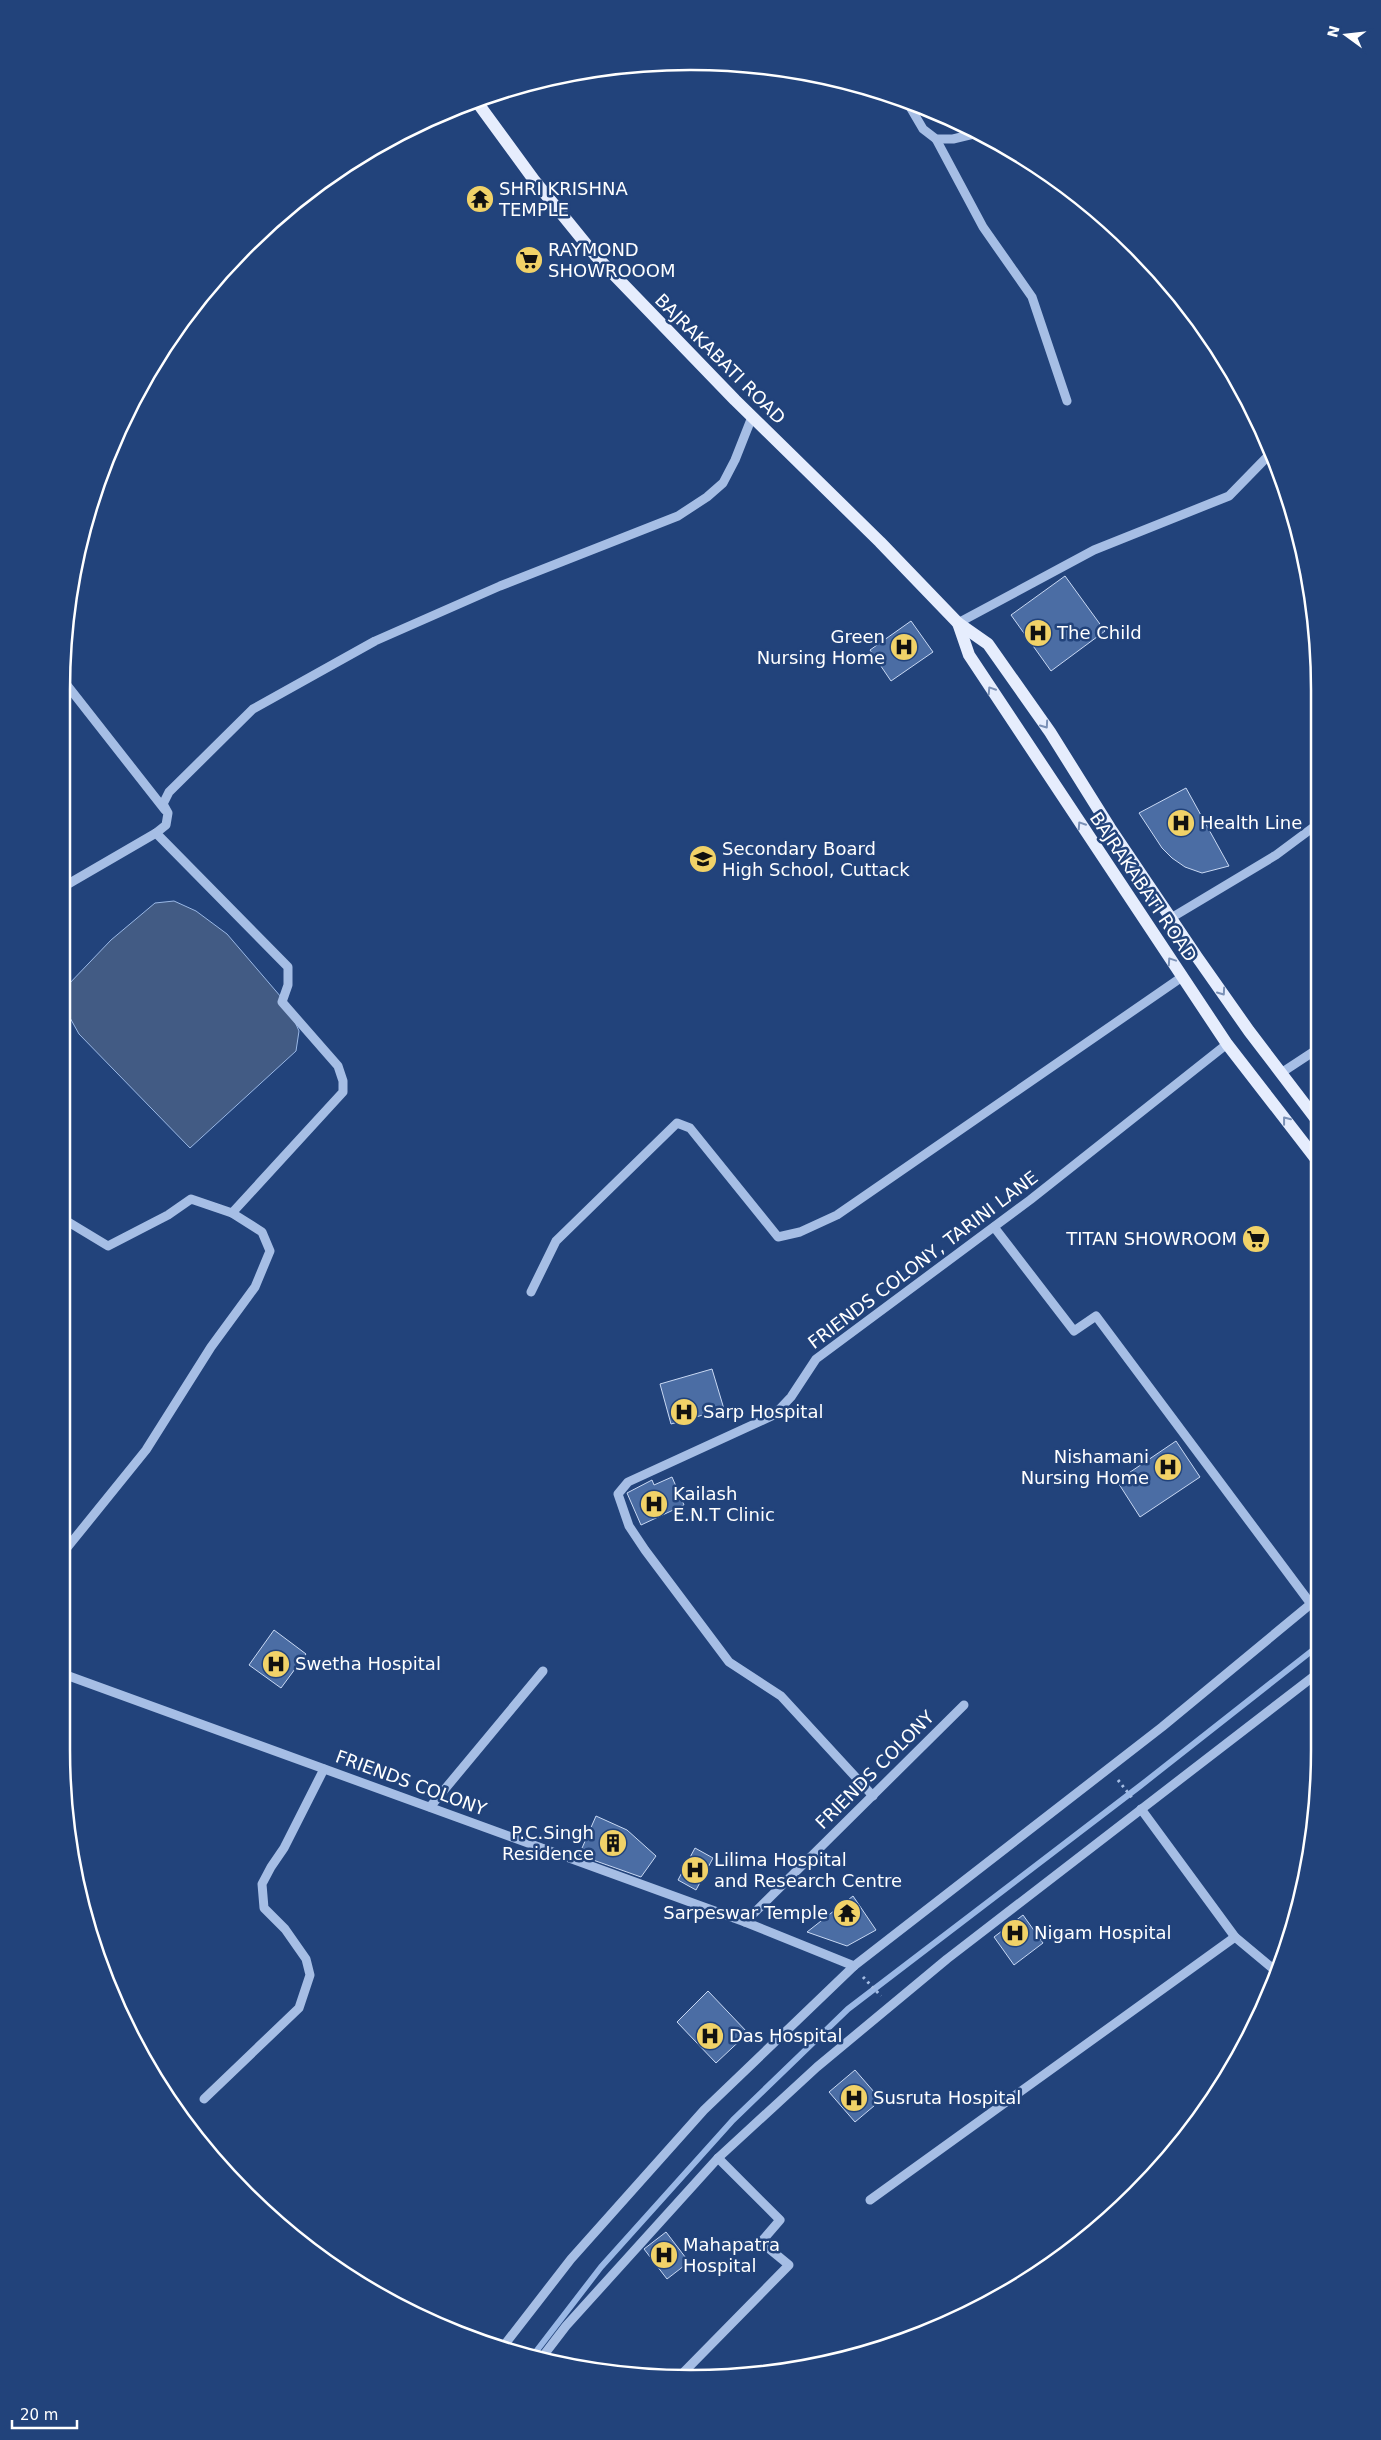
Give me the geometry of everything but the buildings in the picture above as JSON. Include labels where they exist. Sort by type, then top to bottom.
[{"type":"main road","name":"BAJRAKABATI ROAD","points":[[481,107],[534,180],[595,255],[752,417],[880,542],[958,623],[988,644],[1050,732],[1110,828],[1171,918],[1249,1031],[1311,1112]]},
{"type":"main road","name":"BAJRAKABATI ROAD","points":[[958,623],[969,656],[1182,978],[1226,1044],[1311,1153]]},
{"type":"street","points":[[913,112],[924,128],[936,139],[982,227],[1032,297],[1067,401]]},
{"type":"street","points":[[936,139],[953,139],[968,135]]},
{"type":"street","points":[[70,883],[156,833],[166,825],[168,813],[163,804],[169,792],[253,709],[375,641],[500,586],[678,516],[722,483],[735,460],[752,417]]},
{"type":"street","points":[[958,623],[1094,550],[1229,496],[1266,458]]},
{"type":"street","points":[[70,689],[168,813]]},
{"type":"street","points":[[1171,918],[1276,855],[1311,829]]},
{"type":"street","points":[[156,833],[288,967],[288,985],[282,1002],[338,1066],[343,1081],[343,1092],[232,1213]]},
{"type":"street","points":[[531,1292],[556,1241],[677,1124],[690,1128],[778,1237],[800,1232],[837,1215],[1182,978]]},
{"type":"street","name":"FRIENDS COLONY, TARINI LANE","points":[[873,1796],[780,1696],[729,1662],[629,1526],[618,1494],[628,1482],[774,1415],[791,1397],[816,1358],[994,1227],[1226,1044]]},
{"type":"street","points":[[1281,1073],[1311,1053]]},
{"type":"street","points":[[70,1224],[108,1246],[168,1215],[191,1200],[232,1213],[262,1232],[270,1251],[255,1287],[212,1347],[146,1450],[70,1544]]},
{"type":"street","points":[[994,1227],[1074,1332],[1096,1316],[1311,1597]]},
{"type":"street","points":[[507,2342],[571,2259],[704,2110],[856,1968],[1162,1727],[1311,1603]]},
{"type":"street","points":[[430,1808],[543,1671]]},
{"type":"street","name":"FRIENDS COLONY","points":[[70,1677],[745,1922],[856,1968]]},
{"type":"street","points":[[546,2353],[566,2326],[718,2158],[817,2067],[947,1959],[1138,1806],[1311,1678]]},
{"type":"street","name":"FRIENDS COLONY","points":[[745,1922],[964,1705]]},
{"type":"street","points":[[204,2099],[299,2008],[310,1975],[306,1958],[286,1929],[264,1908],[262,1884],[271,1866],[284,1848],[324,1769]]},
{"type":"street","points":[[1138,1806],[1235,1937],[1271,1967]]},
{"type":"street","points":[[870,2200],[1235,1937]]},
{"type":"street","points":[[686,2370],[789,2265],[761,2242],[780,2220],[718,2158]]},
{"type":"path","points":[[1115,1775],[1138,1806]]},
{"type":"path","points":[[856,1968],[884,2000]]},
{"type":"water","points":[[174,901],[196,911],[227,934],[287,1004],[299,1031],[296,1051],[190,1148],[79,1034],[70,1018],[70,983],[111,940],[155,903]]},
{"type":"waterway","points":[[537,2351],[601,2267],[733,2120],[848,2009],[1140,1786],[1311,1652]]},
{"type":"place","name":"SHRI KRISHNA TEMPLE","points":[[480,199]]},
{"type":"place","name":"RAYMOND SHOWROOOM","points":[[529,260]]},
{"type":"place","name":"The Child","points":[[1038,633]]},
{"type":"place","name":"Green Nursing Home","points":[[904,647]]},
{"type":"place","name":"Health Line","points":[[1181,823]]},
{"type":"place","name":"Secondary Board High School, Cuttack","points":[[703,859]]},
{"type":"place","name":"TITAN SHOWROOM","points":[[1256,1239]]},
{"type":"place","name":"Sarp Hospital","points":[[684,1412]]},
{"type":"place","name":"Nishamani Nursing Home","points":[[1168,1467]]},
{"type":"place","name":"Kailash E.N.T Clinic","points":[[654,1504]]},
{"type":"place","name":"Swetha Hospital","points":[[276,1664]]},
{"type":"place","name":"P.C.Singh Residence","points":[[613,1843]]},
{"type":"place","name":"Lilima Hospital and Research Centre","points":[[695,1870]]},
{"type":"place","name":"Sarpeswar Temple","points":[[847,1913]]},
{"type":"place","name":"Nigam Hospital","points":[[1015,1933]]},
{"type":"place","name":"Das Hospital","points":[[710,2036]]},
{"type":"place","name":"Susruta Hospital","points":[[854,2098]]},
{"type":"place","name":"Mahapatra Hospital","points":[[664,2255]]}]
